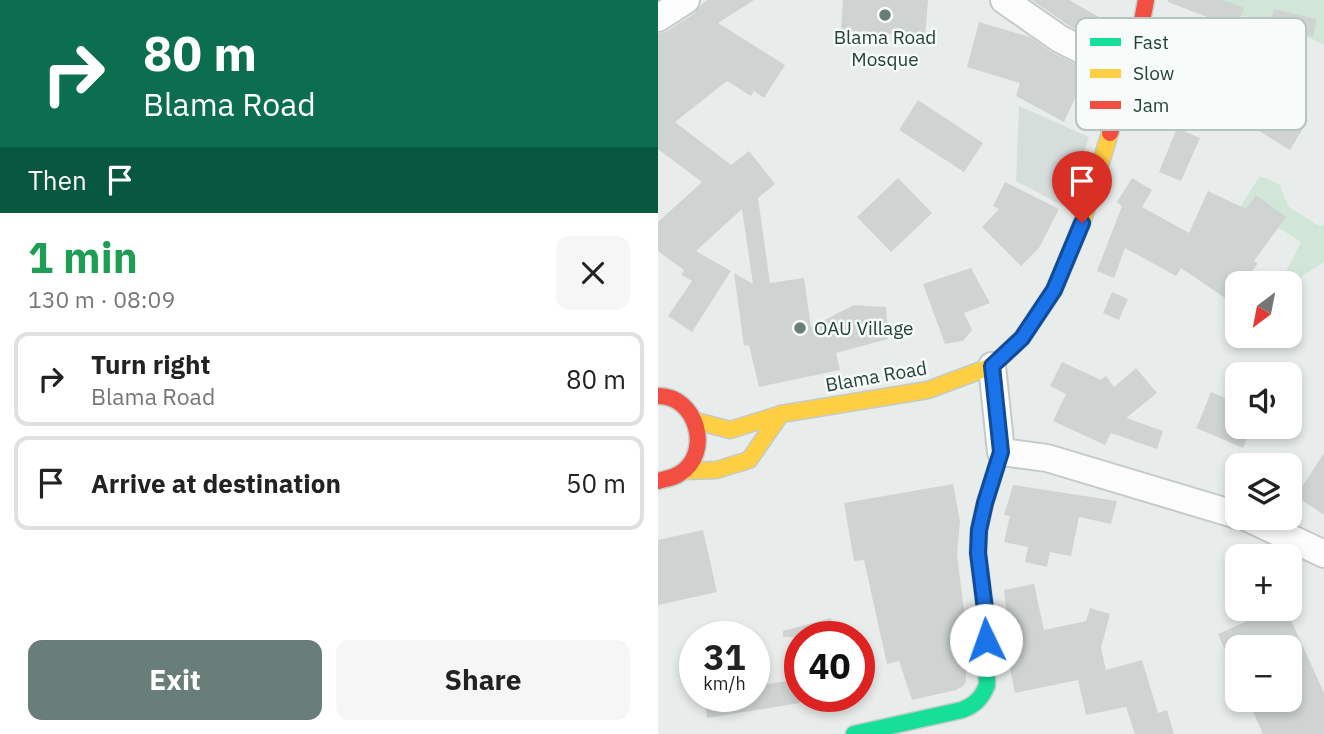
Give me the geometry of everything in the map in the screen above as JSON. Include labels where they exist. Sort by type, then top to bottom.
[{"type":"main road","name":"Blama Road","points":[[1143,18],[1146,0]]},
{"type":"main road","name":"Blama Road","points":[[696,421],[730,430],[781,414],[928,390],[992,366],[1022,338],[1054,290],[1082,223],[1110,130]]},
{"type":"main road","points":[[658,481],[672,479],[685,471],[696,456],[700,438],[696,421],[683,404],[664,395],[662,389]]},
{"type":"main road","points":[[685,471],[716,470],[749,460],[781,414]]},
{"type":"main road","points":[[854,734],[970,707],[984,694],[987,685],[986,617],[978,553],[979,530],[1001,452]]},
{"type":"street","points":[[658,18],[686,0]]},
{"type":"street","points":[[1004,0],[1076,47]]},
{"type":"street","points":[[992,366],[1001,452],[1047,457],[1225,511]]},
{"type":"street","points":[[1273,530],[1324,554]]},
{"type":"shaded area","points":[[1019,106],[1089,137],[1065,207],[1016,181]]},
{"type":"green space","points":[[1201,0],[1324,0],[1324,45],[1306,36],[1306,18],[1246,18],[1233,10]]},
{"type":"green space","points":[[1260,176],[1279,184],[1289,207],[1319,226],[1324,224],[1324,262],[1302,277],[1302,271],[1286,271],[1301,242],[1274,225],[1229,224]]},
{"type":"building","points":[[707,0],[754,0],[718,23],[785,65],[764,98],[754,91],[751,96],[727,81],[675,122],[731,165],[749,151],[775,184],[758,198],[770,283],[804,278],[811,327],[854,305],[886,307],[888,339],[836,353],[840,370],[759,387],[749,345],[744,346],[734,273],[753,284],[742,209],[696,251],[731,271],[692,332],[668,316],[692,281],[681,275],[684,270],[658,251],[658,222],[702,182],[658,149],[658,34],[695,13]]},
{"type":"building","name":"Blama Road Mosque","points":[[843,0],[928,0],[925,37],[841,30]]},
{"type":"building","points":[[1032,0],[1069,0],[1101,18],[1076,18],[1076,29]]},
{"type":"building","points":[[1224,0],[1244,8],[1240,18],[1210,18],[1168,2]]},
{"type":"building","points":[[1274,9],[1317,19],[1313,37],[1306,35],[1306,18],[1272,18]]},
{"type":"building","points":[[979,22],[1030,37],[1076,64],[1076,96],[1064,122],[1016,96],[1020,83],[967,67]]},
{"type":"building","points":[[918,100],[983,143],[964,172],[899,130]]},
{"type":"building","points":[[1176,130],[1200,138],[1181,181],[1159,172]]},
{"type":"building","points":[[1258,130],[1302,130],[1290,150]]},
{"type":"building","points":[[898,178],[932,213],[891,252],[857,217]]},
{"type":"building","points":[[1132,178],[1152,190],[1142,207],[1189,233],[1208,191],[1246,209],[1256,195],[1286,217],[1254,261],[1258,263],[1252,271],[1225,271],[1225,298],[1181,268],[1176,276],[1125,248],[1114,278],[1097,271],[1122,206],[1117,202]]},
{"type":"building","points":[[1005,182],[1059,209],[1039,248],[1021,266],[982,227],[999,209],[993,206]]},
{"type":"building","points":[[971,268],[990,303],[964,313],[972,330],[963,341],[945,344],[923,284]]},
{"type":"building","points":[[1112,292],[1128,299],[1119,320],[1103,313]]},
{"type":"building","points":[[1062,362],[1101,380],[1106,376],[1114,387],[1136,368],[1157,393],[1126,418],[1163,431],[1157,449],[1111,433],[1105,445],[1053,421],[1066,394],[1050,386]]},
{"type":"building","points":[[1211,392],[1225,398],[1225,439],[1247,439],[1243,448],[1194,427],[1197,427]]},
{"type":"building","points":[[1324,453],[1324,515],[1302,500],[1302,487]]},
{"type":"building","points":[[953,484],[960,521],[957,555],[965,618],[963,648],[966,655],[966,682],[956,690],[912,700],[899,661],[887,664],[864,560],[854,561],[844,503]]},
{"type":"building","points":[[1013,485],[1117,501],[1111,524],[1079,517],[1071,556],[1050,552],[1047,567],[1025,562],[1028,547],[1004,542],[1010,516],[1004,515]]},
{"type":"building","points":[[703,530],[717,592],[658,605],[658,540]]},
{"type":"building","points":[[1034,584],[1044,630],[1086,621],[1090,608],[1110,614],[1101,648],[1106,670],[1142,660],[1158,713],[1167,710],[1174,734],[1135,734],[1126,707],[1086,715],[1078,680],[1015,693],[1008,657],[1004,590]]},
{"type":"building","points":[[1247,621],[1291,621],[1298,635],[1225,635],[1224,648],[1218,634]]},
{"type":"building","points":[[1302,644],[1324,693],[1324,734],[1263,734],[1253,712],[1302,712]]},
{"type":"building","points":[[784,681],[784,706],[770,708],[770,684]]},
{"type":"building","points":[[706,712],[744,712],[707,718]]},
{"type":"traffic: fast","points":[[854,734],[962,710],[978,700],[985,690],[986,617],[978,553],[979,530],[1001,452]]},
{"type":"traffic: slow","points":[[696,421],[730,430],[781,414],[928,390],[992,366],[1022,338],[1054,290],[1082,223],[1110,133]]},
{"type":"traffic: slow","points":[[685,471],[716,470],[749,460],[781,414]]},
{"type":"traffic: jam","points":[[1143,18],[1146,0]]},
{"type":"traffic: jam","points":[[658,396],[671,398],[682,405],[691,415],[698,440],[690,465],[677,475],[658,481]]},
{"type":"place","name":"Blama Road Mosque","points":[[885,15]]},
{"type":"place","name":"OAU Village","points":[[800,328]]},
{"type":"route","points":[[986,640],[986,617],[978,553],[979,530],[1001,452],[992,366],[1022,338],[1054,290],[1082,223]]}]
